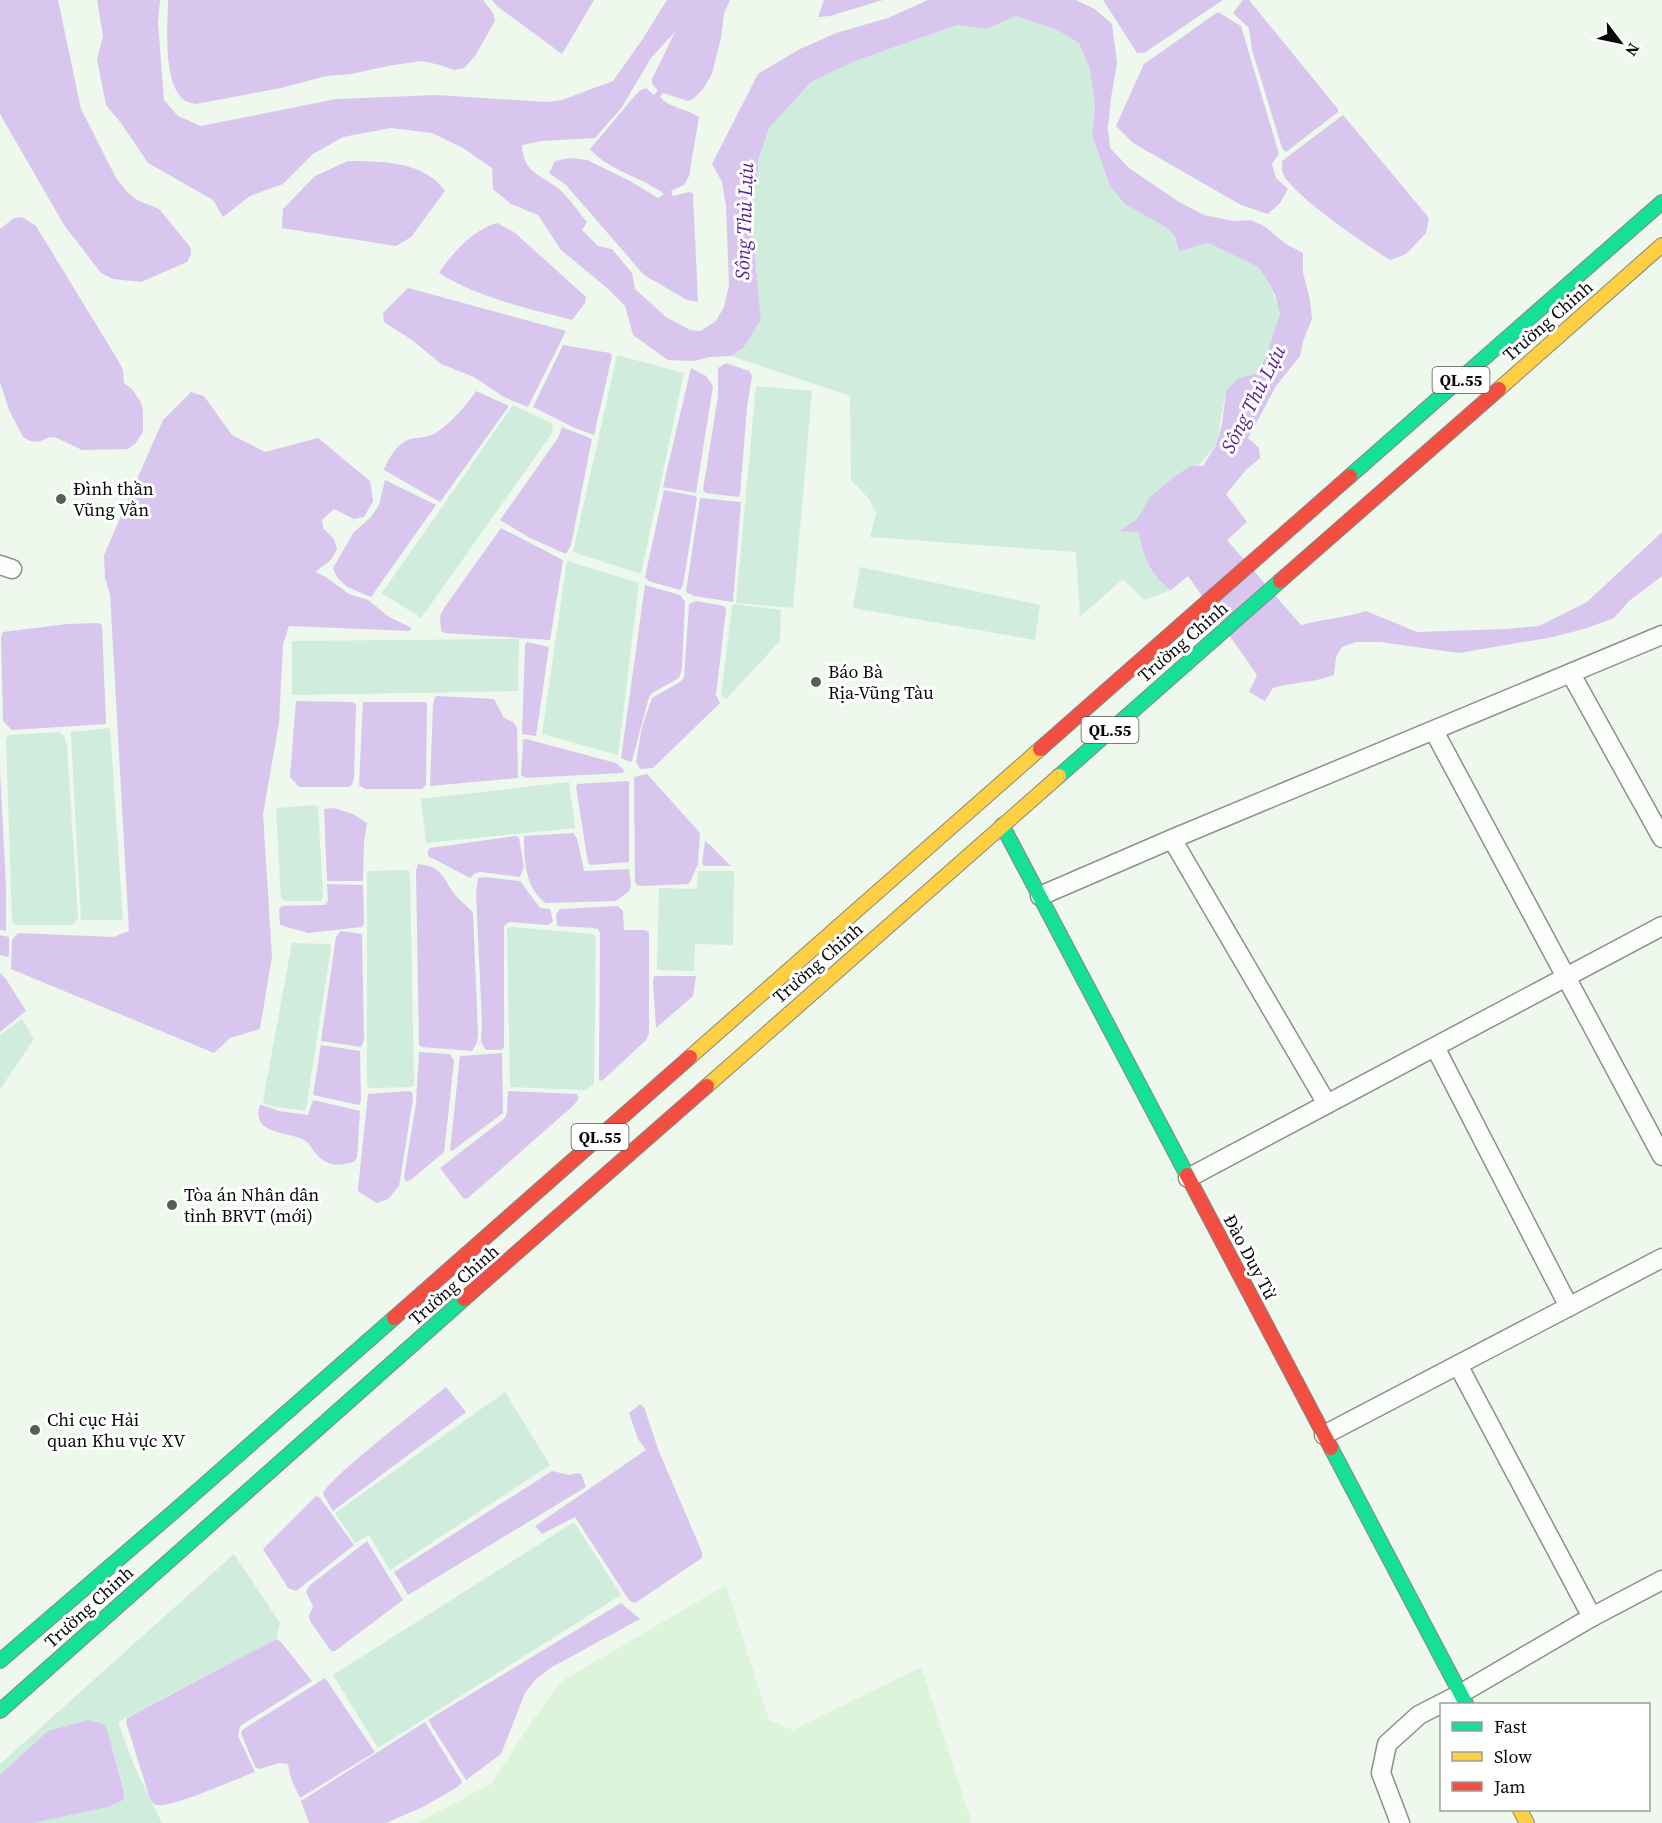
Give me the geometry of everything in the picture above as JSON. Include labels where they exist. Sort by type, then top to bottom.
[{"type":"main road","name":"Trường Chinh","points":[[0,1661],[993,812],[1218,635],[1275,585],[1495,371],[1662,202]]},
{"type":"main road","name":"Trường Chinh","points":[[0,1711],[993,812],[1197,611],[1258,556],[1495,371],[1662,245]]},
{"type":"main road","name":"Đào Duy Từ","points":[[993,812],[1040,896],[1463,1699]]},
{"type":"street","points":[[1040,896],[1662,636]]},
{"type":"street","points":[[1571,674],[1662,838]]},
{"type":"street","points":[[1434,731],[1662,1156]]},
{"type":"street","points":[[1172,839],[1328,1104]]},
{"type":"street","points":[[1188,1178],[1662,926]]},
{"type":"street","points":[[1435,1047],[1569,1306]]},
{"type":"street","points":[[1324,1435],[1662,1258]]},
{"type":"street","points":[[1458,1365],[1592,1617]]},
{"type":"street","points":[[1463,1699],[1592,1617],[1662,1580]]},
{"type":"street","points":[[1400,1823],[1381,1773],[1387,1744],[1419,1715],[1440,1707]]},
{"type":"green space","points":[[1016,16],[1057,30],[1079,43],[1090,69],[1095,108],[1092,135],[1110,186],[1207,243],[1258,267],[1268,280],[1281,314],[1257,375],[1238,378],[1226,391],[1216,445],[1198,466],[1188,575],[1171,590],[1144,600],[1123,579],[1080,617],[1076,552],[870,537],[876,513],[869,499],[851,480],[850,396],[731,356],[744,347],[761,320],[752,227],[759,158],[769,128],[811,82],[855,61],[957,25],[986,29]]},
{"type":"green space","points":[[617,355],[684,373],[641,574],[573,552]]},
{"type":"green space","points":[[756,386],[812,391],[793,608],[736,603]]},
{"type":"green space","points":[[513,405],[551,423],[553,428],[551,435],[421,618],[382,593]]},
{"type":"green space","points":[[567,561],[639,583],[618,755],[542,734]]},
{"type":"green space","points":[[860,567],[1040,605],[1035,640],[853,608]]},
{"type":"green space","points":[[735,604],[781,610],[780,641],[726,699],[721,695],[732,606]]},
{"type":"green space","points":[[519,639],[518,691],[292,695],[292,641]]},
{"type":"green space","points":[[110,728],[123,920],[81,920],[71,732]]},
{"type":"green space","points":[[59,732],[64,736],[67,746],[78,919],[72,925],[16,925],[12,920],[6,738],[10,735]]},
{"type":"green space","points":[[569,782],[575,828],[426,843],[421,799]]},
{"type":"green space","points":[[314,805],[318,807],[323,896],[321,901],[285,901],[281,898],[276,811],[278,808]]},
{"type":"green space","points":[[408,870],[410,872],[414,1085],[370,1088],[367,1085],[367,874],[369,871]]},
{"type":"green space","points":[[698,871],[734,871],[733,945],[695,944],[694,971],[657,970],[659,888],[697,889]]},
{"type":"green space","points":[[511,927],[592,934],[596,938],[594,1084],[586,1090],[510,1087],[507,929]]},
{"type":"green space","points":[[292,943],[329,944],[331,947],[304,1111],[266,1105],[263,1101]]},
{"type":"green space","points":[[22,1019],[34,1039],[0,1089],[0,1035]]},
{"type":"green space","points":[[505,1392],[550,1465],[390,1570],[369,1535],[355,1543],[335,1513]]},
{"type":"green space","points":[[574,1522],[621,1595],[378,1748],[333,1675]]},
{"type":"green space","points":[[234,1554],[280,1623],[276,1639],[118,1722],[135,1768],[162,1823],[0,1823],[0,1764]]},
{"type":"green space","points":[[726,1585],[769,1720],[793,1730],[921,1667],[972,1823],[417,1823],[491,1784],[562,1681]]},
{"type":"water","points":[[0,0],[58,0],[81,109],[116,178],[127,192],[137,200],[159,209],[191,248],[187,262],[141,282],[113,279],[101,273],[64,225],[0,114]]},
{"type":"water","name":"Sông Thủ Lựu","points":[[97,0],[160,0],[158,23],[164,100],[178,116],[201,126],[336,99],[437,95],[547,102],[562,100],[613,81],[667,0],[686,0],[686,2],[687,0],[730,0],[724,14],[712,74],[703,89],[688,101],[663,93],[660,97],[669,104],[699,117],[689,176],[684,185],[671,191],[673,196],[693,193],[698,302],[687,300],[644,275],[566,185],[549,173],[555,161],[570,158],[587,160],[658,198],[663,195],[654,187],[615,168],[590,149],[639,91],[646,88],[654,95],[658,90],[652,84],[652,79],[675,32],[651,58],[622,107],[595,138],[542,141],[522,145],[529,167],[566,196],[587,222],[582,230],[598,246],[612,249],[632,273],[635,289],[666,317],[690,330],[701,331],[716,321],[724,307],[729,285],[726,206],[722,182],[712,164],[758,74],[800,49],[836,33],[888,18],[928,0],[1076,0],[1095,9],[1112,24],[1117,63],[1108,128],[1110,148],[1129,168],[1179,202],[1204,215],[1233,221],[1251,220],[1264,226],[1286,244],[1303,253],[1303,273],[1312,319],[1300,356],[1276,386],[1248,438],[1259,448],[1260,458],[1246,470],[1226,494],[1247,522],[1227,540],[1301,625],[1366,611],[1417,632],[1539,626],[1587,602],[1662,532],[1662,576],[1629,601],[1614,618],[1584,629],[1553,637],[1459,653],[1380,642],[1356,642],[1342,647],[1336,657],[1334,675],[1273,688],[1265,701],[1249,692],[1257,675],[1188,576],[1171,590],[1158,578],[1149,565],[1139,532],[1120,531],[1137,519],[1151,496],[1173,478],[1190,466],[1203,466],[1216,445],[1222,424],[1226,391],[1238,378],[1257,374],[1266,357],[1280,314],[1275,295],[1258,267],[1208,243],[1179,251],[1175,236],[1166,227],[1125,204],[1110,186],[1092,135],[1095,108],[1090,69],[1079,43],[1057,30],[1016,16],[986,29],[957,25],[855,61],[811,82],[769,128],[759,158],[752,227],[761,320],[744,347],[731,356],[710,357],[694,361],[668,360],[633,335],[625,306],[561,250],[538,215],[511,204],[493,189],[492,168],[463,148],[432,133],[391,128],[343,137],[313,154],[283,184],[250,196],[223,217],[213,200],[148,163],[106,105],[97,59],[103,36]]},
{"type":"water","points":[[168,0],[483,0],[493,13],[495,21],[475,56],[464,68],[454,70],[422,61],[351,74],[326,76],[281,88],[196,104],[184,100],[176,91],[171,77],[167,44]]},
{"type":"water","points":[[492,0],[594,0],[562,54],[498,7]]},
{"type":"water","points":[[824,0],[883,0],[830,16],[818,17]]},
{"type":"water","points":[[1103,0],[1223,0],[1144,53],[1137,53]]},
{"type":"water","points":[[1243,0],[1249,0],[1338,109],[1338,112],[1286,152],[1282,148],[1252,50],[1249,28],[1233,13]]},
{"type":"water","points":[[1218,12],[1241,26],[1279,154],[1272,164],[1276,178],[1288,189],[1280,203],[1268,214],[1241,205],[1133,143],[1116,126],[1144,64]]},
{"type":"water","points":[[1343,115],[1429,218],[1426,233],[1406,254],[1390,260],[1379,253],[1313,205],[1287,181],[1282,171],[1282,161]]},
{"type":"water","points":[[348,161],[374,161],[414,168],[436,181],[445,191],[411,237],[396,246],[282,228],[283,209],[315,176]]},
{"type":"water","points":[[22,217],[36,226],[119,362],[123,370],[124,383],[132,389],[140,401],[143,410],[143,432],[135,444],[128,449],[82,450],[50,437],[38,442],[30,441],[23,437],[9,410],[0,382],[0,229],[14,218]]},
{"type":"water","points":[[497,223],[514,232],[586,297],[585,303],[572,320],[487,296],[439,273],[472,236]]},
{"type":"water","points":[[408,288],[566,331],[528,407],[504,397],[474,377],[441,364],[412,340],[384,322],[383,313]]},
{"type":"water","points":[[563,345],[610,353],[612,356],[594,435],[533,407]]},
{"type":"water","points":[[726,363],[749,371],[752,376],[738,497],[706,493],[703,490],[718,396],[718,368]]},
{"type":"water","points":[[691,368],[706,376],[713,386],[696,493],[663,487]]},
{"type":"water","points":[[476,391],[509,406],[440,502],[384,470],[398,447],[411,439],[437,432],[458,413]]},
{"type":"water","points":[[191,392],[204,396],[232,435],[265,452],[318,438],[370,481],[373,501],[364,517],[354,519],[334,509],[322,520],[323,528],[334,539],[337,549],[331,560],[315,572],[349,594],[368,600],[389,617],[412,628],[409,631],[289,626],[283,644],[279,723],[263,814],[272,956],[260,1029],[230,1038],[214,1053],[11,969],[12,940],[18,933],[113,937],[129,931],[110,594],[105,578],[104,555],[163,420]]},
{"type":"water","points":[[562,427],[592,439],[571,545],[566,554],[530,538],[500,520],[558,438]]},
{"type":"water","points":[[385,480],[436,505],[371,597],[343,583],[333,568],[354,532],[371,517],[379,505]]},
{"type":"water","points":[[664,490],[697,498],[683,585],[680,590],[648,581],[645,577]]},
{"type":"water","points":[[700,498],[741,502],[733,602],[694,596],[686,592]]},
{"type":"water","points":[[501,528],[563,560],[550,640],[441,631],[440,616],[444,608]]},
{"type":"water","points":[[645,585],[680,595],[685,602],[682,669],[679,678],[649,697],[630,762],[621,758]]},
{"type":"water","points":[[696,601],[724,606],[726,609],[716,695],[720,703],[653,768],[640,769],[636,762],[642,727],[652,698],[684,678],[689,604]]},
{"type":"water","points":[[98,623],[102,625],[106,724],[12,730],[3,721],[1,637],[3,632],[67,624]]},
{"type":"water","points":[[527,642],[549,647],[536,736],[522,734],[525,645]]},
{"type":"water","points":[[437,696],[494,699],[504,718],[513,722],[517,728],[518,778],[430,786],[433,704]]},
{"type":"water","points":[[296,701],[356,704],[354,778],[349,787],[299,787],[290,777]]},
{"type":"water","points":[[363,702],[425,702],[427,704],[426,785],[422,789],[365,789],[359,785]]},
{"type":"water","points":[[523,740],[616,763],[625,771],[525,778],[521,775]]},
{"type":"water","points":[[0,771],[6,885],[6,931],[0,930]]},
{"type":"water","points":[[647,774],[700,833],[698,864],[689,884],[643,886],[635,882],[634,777]]},
{"type":"water","points":[[629,782],[629,862],[591,865],[588,863],[577,784]]},
{"type":"water","points":[[334,808],[353,814],[367,823],[363,881],[327,881],[324,809]]},
{"type":"water","points":[[573,833],[577,838],[584,871],[629,869],[631,886],[629,891],[616,901],[546,903],[539,897],[527,873],[524,836]]},
{"type":"water","points":[[516,836],[519,838],[524,867],[520,877],[481,872],[475,873],[470,878],[428,856],[430,848]]},
{"type":"water","points":[[705,841],[731,866],[704,866],[702,863]]},
{"type":"water","points":[[418,864],[438,871],[456,896],[473,913],[478,1033],[477,1043],[472,1051],[419,1045],[416,871]]},
{"type":"water","points":[[478,878],[520,881],[540,908],[550,909],[553,921],[548,925],[509,922],[504,926],[504,1047],[502,1050],[486,1050],[481,1042],[476,893]]},
{"type":"water","points":[[327,884],[363,885],[364,923],[362,927],[308,933],[280,925],[279,909],[282,906],[325,905],[328,901]]},
{"type":"water","points":[[618,906],[623,911],[624,930],[646,930],[649,933],[649,1033],[646,1040],[602,1081],[599,1079],[600,933],[598,929],[593,928],[557,926],[556,914],[560,909]]},
{"type":"water","points":[[341,931],[362,934],[364,1040],[361,1047],[321,1041],[336,937]]},
{"type":"water","points":[[0,935],[9,937],[7,957],[0,955]]},
{"type":"water","points":[[0,973],[26,1011],[0,1032]]},
{"type":"water","points":[[654,976],[696,976],[693,996],[656,1028],[653,982]]},
{"type":"water","points":[[321,1045],[360,1051],[361,1100],[359,1105],[313,1095]]},
{"type":"water","points":[[419,1052],[450,1054],[454,1061],[444,1152],[406,1182],[404,1177],[416,1103]]},
{"type":"water","points":[[502,1053],[503,1113],[450,1151],[460,1056]]},
{"type":"water","points":[[508,1091],[577,1094],[579,1098],[574,1105],[468,1198],[464,1199],[440,1168],[505,1118]]},
{"type":"water","points":[[412,1092],[413,1099],[399,1186],[388,1199],[377,1203],[359,1192],[358,1189],[368,1094]]},
{"type":"water","points":[[313,1100],[360,1111],[357,1157],[354,1162],[336,1165],[326,1162],[305,1141],[271,1130],[260,1121],[258,1114],[260,1105],[279,1111],[308,1115]]},
{"type":"water","points":[[446,1387],[466,1412],[333,1511],[323,1494],[328,1486],[358,1458]]},
{"type":"water","points":[[640,1404],[644,1407],[658,1449],[702,1552],[702,1558],[635,1603],[627,1597],[575,1517],[542,1534],[535,1526],[646,1450],[638,1439],[629,1413]]},
{"type":"water","points":[[552,1471],[569,1475],[581,1474],[586,1487],[408,1595],[394,1572]]},
{"type":"water","points":[[316,1496],[320,1498],[354,1545],[296,1591],[288,1588],[263,1549]]},
{"type":"water","points":[[367,1541],[403,1600],[335,1651],[331,1651],[310,1621],[309,1616],[313,1606],[306,1592],[309,1586]]},
{"type":"water","points":[[621,1603],[640,1619],[552,1667],[536,1679],[525,1693],[501,1754],[466,1780],[428,1720]]},
{"type":"water","points":[[276,1639],[281,1642],[312,1681],[240,1726],[238,1736],[255,1772],[175,1802],[164,1805],[154,1803],[150,1799],[126,1722],[127,1718]]},
{"type":"water","points":[[325,1678],[375,1752],[300,1798],[291,1779],[288,1764],[280,1763],[259,1769],[255,1767],[241,1733],[242,1730]]},
{"type":"water","points":[[88,1720],[104,1724],[107,1730],[124,1793],[123,1800],[107,1807],[33,1823],[0,1823],[0,1775],[48,1731]]},
{"type":"water","points":[[425,1722],[461,1780],[459,1786],[425,1806],[386,1823],[309,1823],[301,1801]]},
{"type":"traffic: fast","points":[[1350,476],[1662,202]]},
{"type":"traffic: fast","points":[[1059,776],[1280,581]]},
{"type":"traffic: fast","points":[[1002,825],[1187,1175]]},
{"type":"traffic: fast","points":[[0,1711],[464,1299]]},
{"type":"traffic: fast","points":[[0,1661],[394,1318]]},
{"type":"traffic: fast","points":[[1331,1448],[1465,1703]]},
{"type":"traffic: slow","points":[[1499,389],[1662,245]]},
{"type":"traffic: slow","points":[[690,1057],[1040,749]]},
{"type":"traffic: slow","points":[[707,1086],[1059,776]]},
{"type":"traffic: slow","points":[[1521,1811],[1527,1823]]},
{"type":"traffic: jam","points":[[1280,581],[1499,389]]},
{"type":"traffic: jam","points":[[1040,749],[1350,476]]},
{"type":"traffic: jam","points":[[394,1318],[690,1057]]},
{"type":"traffic: jam","points":[[464,1299],[707,1086]]},
{"type":"traffic: jam","points":[[1187,1175],[1331,1448]]},
{"type":"place","name":"Đình thần Vũng Vằn","points":[[61,499]]},
{"type":"place","name":"Báo Bà Rịa-Vũng Tàu","points":[[816,682]]},
{"type":"place","name":"Tòa án Nhân dân tỉnh BRVT (mới)","points":[[172,1205]]},
{"type":"place","name":"Chi cục Hải quan Khu vực XV","points":[[35,1430]]}]
